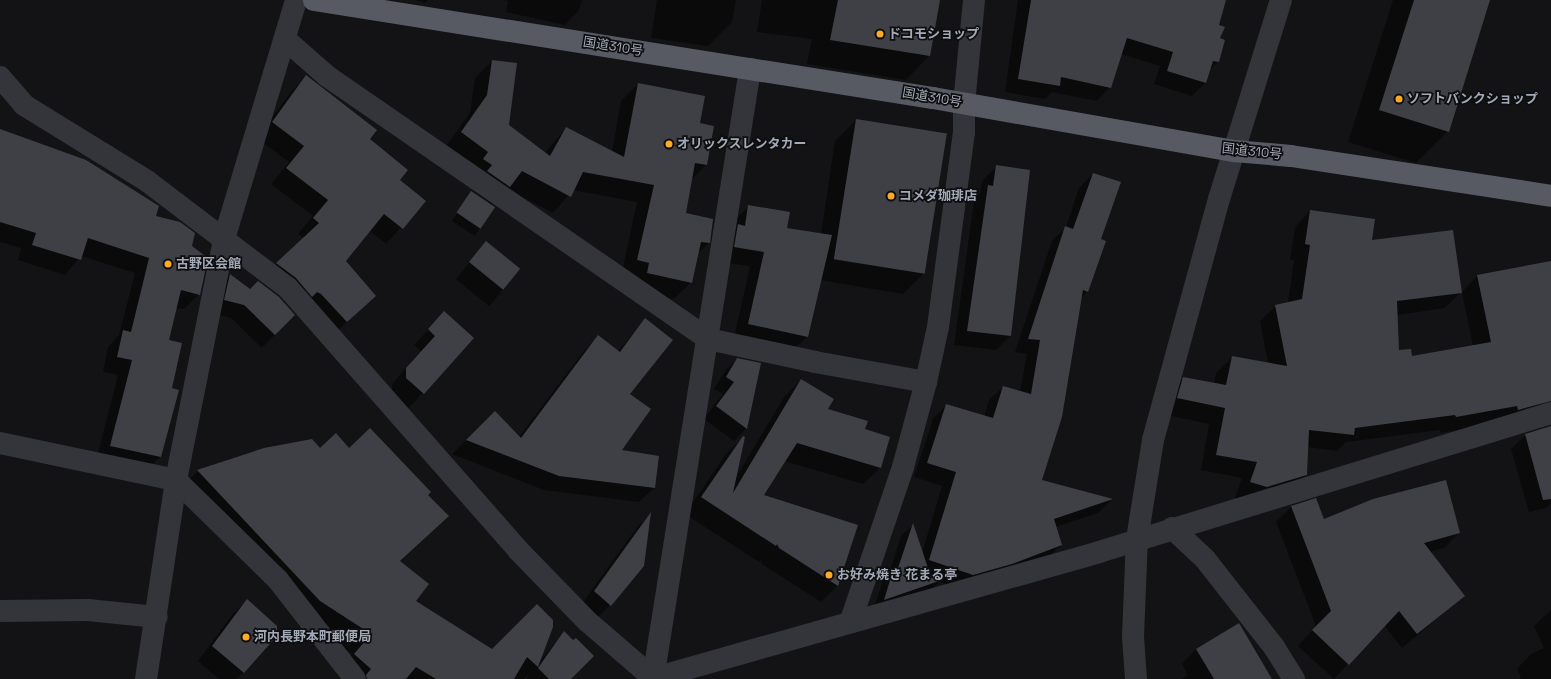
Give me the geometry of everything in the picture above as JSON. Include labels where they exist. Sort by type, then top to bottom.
[{"type":"highway","name":"国道310号","points":[[314,0],[964,104],[1234,152],[1291,156],[1551,196]]},
{"type":"street","points":[[146,679],[157,617],[176,480],[224,239],[286,40],[296,0]]},
{"type":"street","points":[[851,620],[903,467],[926,382],[938,327],[964,133],[964,104],[974,0]]},
{"type":"street","points":[[1136,679],[1133,637],[1137,539],[1153,440],[1234,152],[1281,0]]},
{"type":"street","points":[[286,40],[327,76],[708,339],[815,362],[926,382]]},
{"type":"street","points":[[652,679],[708,339],[750,69]]},
{"type":"street","points":[[0,77],[24,105],[147,182],[288,288],[518,550],[586,621],[652,679]]},
{"type":"street","points":[[652,679],[851,620],[938,599],[1551,413]]},
{"type":"street","points":[[0,443],[176,480],[278,580],[355,679]]},
{"type":"street","points":[[1172,528],[1205,559],[1274,647],[1294,679]]},
{"type":"street","points":[[0,611],[88,610],[157,617]]},
{"type":"building","points":[[838,0],[940,0],[930,56],[830,40]]},
{"type":"building","points":[[1031,0],[1226,0],[1219,25],[1225,27],[1220,38],[1225,40],[1219,62],[1213,61],[1206,83],[1167,71],[1173,52],[1127,38],[1111,88],[1061,77],[1060,86],[1018,79]]},
{"type":"building","points":[[1414,0],[1490,0],[1449,132],[1379,110]]},
{"type":"building","points":[[492,60],[517,63],[509,125],[550,156],[566,127],[624,157],[638,83],[705,96],[700,123],[714,126],[707,165],[695,163],[686,213],[713,219],[710,243],[701,242],[692,283],[647,273],[649,263],[637,260],[654,185],[583,172],[571,197],[522,171],[510,187],[487,171],[492,165],[483,159],[488,152],[461,132],[487,95]]},
{"type":"building","points":[[306,75],[377,130],[370,139],[408,170],[400,180],[426,201],[403,229],[384,214],[346,261],[376,296],[347,322],[321,294],[317,292],[312,297],[296,278],[276,263],[319,223],[313,218],[328,200],[286,168],[304,146],[272,122]]},
{"type":"building","name":"コメダ珈琲店","points":[[856,119],[947,133],[925,274],[834,259]]},
{"type":"building","points":[[0,129],[86,160],[159,206],[156,216],[180,222],[195,233],[192,246],[208,258],[200,295],[181,290],[169,340],[182,343],[172,388],[179,390],[161,457],[110,446],[132,360],[117,357],[123,330],[131,332],[149,258],[88,238],[81,260],[32,245],[36,233],[0,222]]},
{"type":"building","points":[[996,165],[1030,170],[1011,336],[967,331],[988,185],[993,186]]},
{"type":"building","points":[[1093,173],[1121,182],[1101,239],[1106,241],[1088,292],[1083,290],[1062,417],[1042,480],[1113,499],[1054,519],[1062,545],[1012,564],[973,575],[929,560],[956,472],[927,463],[946,404],[993,418],[1003,386],[1031,394],[1040,340],[1028,339],[1065,226],[1073,229]]},
{"type":"building","points":[[471,191],[495,207],[481,229],[456,213]]},
{"type":"building","points":[[748,205],[790,212],[787,228],[832,235],[808,337],[748,324],[764,252],[734,247],[738,224],[745,226]]},
{"type":"building","points":[[1310,210],[1375,219],[1372,240],[1453,230],[1462,293],[1397,301],[1399,350],[1411,349],[1412,356],[1491,342],[1477,275],[1551,261],[1551,401],[1518,410],[1517,406],[1456,417],[1455,415],[1355,428],[1354,435],[1309,430],[1307,475],[1267,487],[1250,482],[1257,462],[1216,455],[1225,408],[1177,398],[1183,377],[1226,385],[1232,356],[1287,366],[1275,305],[1302,299],[1310,245],[1305,244]]},
{"type":"building","points":[[486,241],[520,269],[503,290],[469,262]]},
{"type":"building","points":[[230,274],[250,289],[258,281],[279,297],[295,315],[275,335],[244,305],[224,300]]},
{"type":"building","points":[[444,311],[474,338],[424,394],[406,378],[406,368],[435,336],[428,329]]},
{"type":"building","points":[[645,318],[673,340],[630,394],[651,409],[622,450],[659,456],[655,488],[559,476],[466,440],[495,411],[521,438],[598,335],[620,352]]},
{"type":"building","points":[[737,358],[761,363],[747,429],[716,406],[734,382],[726,377]]},
{"type":"building","points":[[801,379],[834,399],[828,409],[868,421],[865,429],[890,437],[881,468],[797,443],[764,495],[858,525],[838,586],[779,548],[777,544],[776,546],[701,497],[743,436],[745,437],[733,493]]},
{"type":"building","points":[[1551,426],[1551,499],[1543,500],[1525,434]]},
{"type":"building","points":[[370,428],[431,492],[428,495],[449,516],[400,561],[429,584],[416,601],[492,649],[537,604],[553,620],[553,627],[538,667],[527,657],[514,679],[436,679],[416,667],[406,679],[367,679],[366,675],[371,669],[354,654],[371,634],[320,601],[197,470],[264,448],[312,439],[320,448],[336,433],[349,448]]},
{"type":"building","points":[[1446,480],[1460,533],[1424,543],[1465,596],[1417,634],[1399,611],[1349,665],[1312,630],[1331,611],[1291,506],[1316,498],[1324,519],[1373,499]]},
{"type":"building","points":[[651,512],[644,566],[611,606],[594,591]]},
{"type":"building","points":[[913,523],[931,577],[942,580],[884,600],[894,567],[898,568]]},
{"type":"building","points":[[247,599],[277,626],[277,636],[244,673],[212,646]]},
{"type":"building","points":[[1239,623],[1272,679],[1214,679],[1196,649]]},
{"type":"building","points":[[564,631],[573,640],[576,638],[594,656],[571,679],[549,679],[538,668]]},
{"type":"place","name":"ドコモショップ","points":[[880,34]]},
{"type":"place","name":"ソフトバンクショップ","points":[[1399,99]]},
{"type":"place","name":"オリックスレンタカー","points":[[669,144]]},
{"type":"place","name":"コメダ珈琲店","points":[[891,196]]},
{"type":"place","name":"古野区会館","points":[[168,264]]},
{"type":"place","name":"お好み焼き 花まる亭","points":[[829,575]]},
{"type":"place","name":"河内長野本町郵便局","points":[[246,637]]}]
